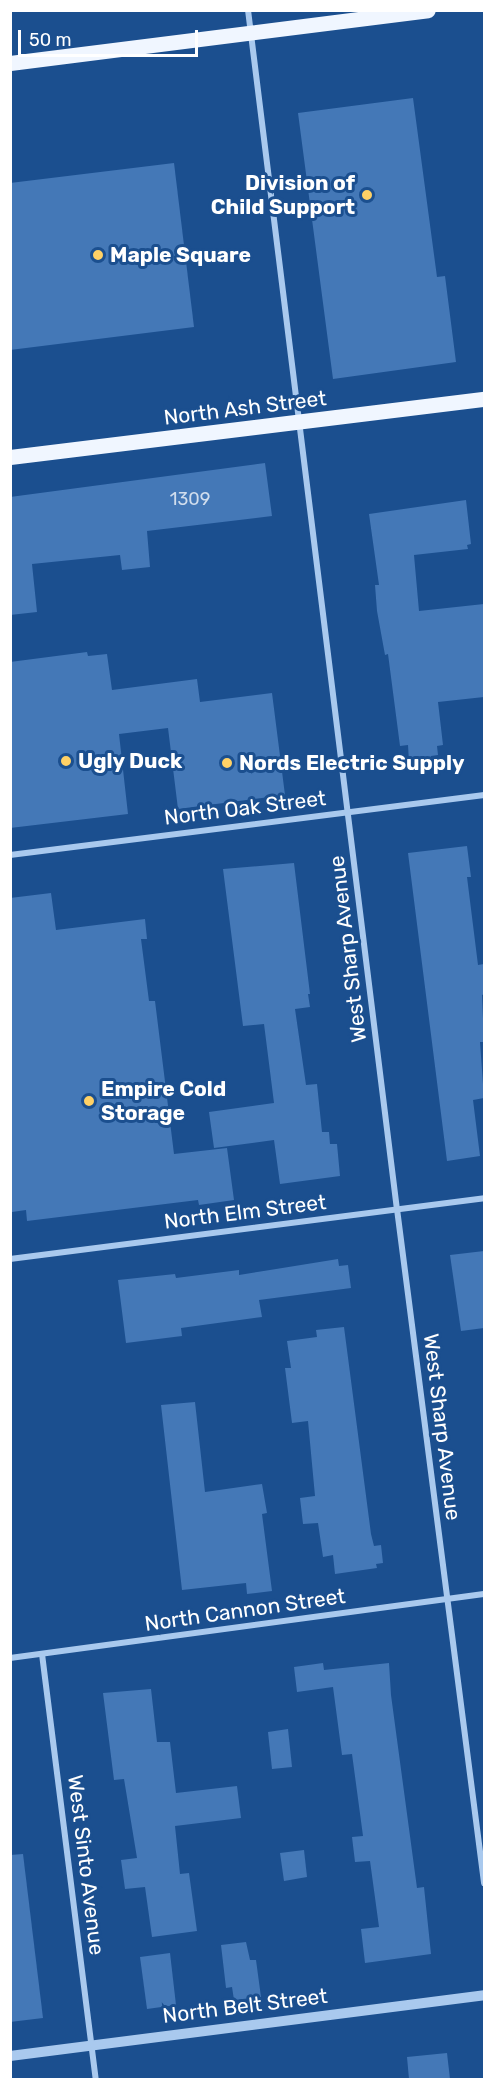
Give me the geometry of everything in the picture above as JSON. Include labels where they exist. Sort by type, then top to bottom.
[{"type":"main road","points":[[10,63],[428,10]]},
{"type":"main road","name":"North Ash Street","points":[[10,458],[484,399]]},
{"type":"street","name":"West Sharp Avenue","points":[[248,10],[397,1209],[484,1883]]},
{"type":"street","name":"North Oak Street","points":[[10,855],[484,795]]},
{"type":"street","name":"North Elm Street","points":[[10,1259],[484,1198]]},
{"type":"street","name":"North Cannon Street","points":[[10,1658],[484,1594]]},
{"type":"street","name":"West Sinto Avenue","points":[[42,1654],[96,2079]]},
{"type":"street","name":"North Belt Street","points":[[10,2056],[484,1995]]},
{"type":"building","name":"Division of Child Support","points":[[413,98],[437,277],[445,276],[456,362],[333,379],[298,113]]},
{"type":"building","name":"Maple Square","points":[[174,163],[194,327],[10,350],[10,183]]},
{"type":"building","points":[[265,463],[272,516],[147,531],[150,567],[122,570],[120,555],[32,564],[37,612],[10,615],[10,497]]},
{"type":"building","points":[[466,500],[471,544],[467,545],[468,549],[414,555],[419,611],[484,604],[484,697],[438,702],[443,745],[437,746],[438,755],[431,756],[431,760],[409,762],[408,745],[400,746],[388,654],[385,655],[377,611],[375,585],[379,585],[369,514]]},
{"type":"building","points":[[87,652],[88,656],[107,654],[112,690],[197,679],[200,702],[272,693],[285,795],[178,809],[168,728],[119,734],[128,814],[10,828],[10,662]]},
{"type":"building","points":[[467,846],[471,877],[467,877],[478,965],[484,964],[484,994],[482,995],[484,1042],[480,1042],[484,1098],[473,1100],[480,1156],[447,1161],[408,853]]},
{"type":"building","points":[[294,863],[310,994],[308,994],[310,1007],[295,1009],[306,1085],[317,1084],[322,1132],[329,1132],[330,1144],[337,1144],[340,1176],[280,1184],[274,1140],[214,1148],[209,1112],[274,1103],[264,1024],[243,1026],[223,869]]},
{"type":"building","name":"Empire Cold Storage","points":[[51,893],[56,930],[145,919],[147,939],[141,939],[149,1001],[155,1001],[174,1154],[227,1148],[234,1200],[199,1205],[198,1200],[27,1221],[26,1210],[12,1212],[10,898]]},
{"type":"building","points":[[484,1251],[484,1328],[461,1331],[450,1255]]},
{"type":"building","points":[[338,1259],[339,1266],[348,1265],[351,1288],[259,1300],[262,1317],[181,1328],[182,1336],[126,1343],[118,1280],[175,1274],[176,1278],[239,1270],[239,1275]]},
{"type":"building","points":[[344,1327],[371,1534],[374,1546],[381,1545],[383,1563],[376,1564],[377,1568],[335,1574],[333,1555],[323,1557],[318,1523],[303,1524],[300,1498],[315,1496],[308,1421],[292,1423],[285,1368],[291,1368],[287,1341],[317,1337],[316,1330]]},
{"type":"building","points":[[195,1402],[205,1492],[262,1484],[267,1513],[262,1514],[272,1591],[247,1594],[246,1583],[182,1590],[161,1405]]},
{"type":"building","points":[[323,1663],[324,1670],[389,1663],[391,1695],[417,1888],[424,1887],[431,1954],[365,1963],[361,1929],[379,1927],[370,1861],[355,1862],[352,1837],[363,1836],[352,1754],[342,1755],[333,1687],[297,1692],[294,1667]]},
{"type":"building","points":[[151,1689],[157,1742],[170,1742],[176,1793],[237,1786],[241,1818],[175,1826],[180,1874],[189,1873],[197,1931],[152,1937],[145,1887],[125,1889],[121,1860],[137,1858],[124,1779],[114,1780],[103,1693]]},
{"type":"building","points":[[288,1729],[292,1767],[272,1769],[268,1732]]},
{"type":"building","points":[[304,1850],[307,1877],[284,1881],[280,1853]]},
{"type":"building","points":[[23,1854],[43,2018],[10,2022],[10,1855]]},
{"type":"building","points":[[246,1942],[250,1960],[256,1960],[261,1997],[234,2000],[232,1987],[226,1988],[221,1945]]},
{"type":"building","points":[[170,1953],[176,2005],[147,2009],[140,1957]]},
{"type":"building","points":[[447,2053],[450,2079],[409,2079],[407,2057]]},
{"type":"place","name":"Division of Child Support","points":[[367,195]]},
{"type":"place","name":"Maple Square","points":[[98,255]]},
{"type":"place","name":"Ugly Duck","points":[[66,761]]},
{"type":"place","name":"Nords Electric Supply","points":[[227,763]]},
{"type":"place","name":"Empire Cold Storage","points":[[89,1101]]}]
